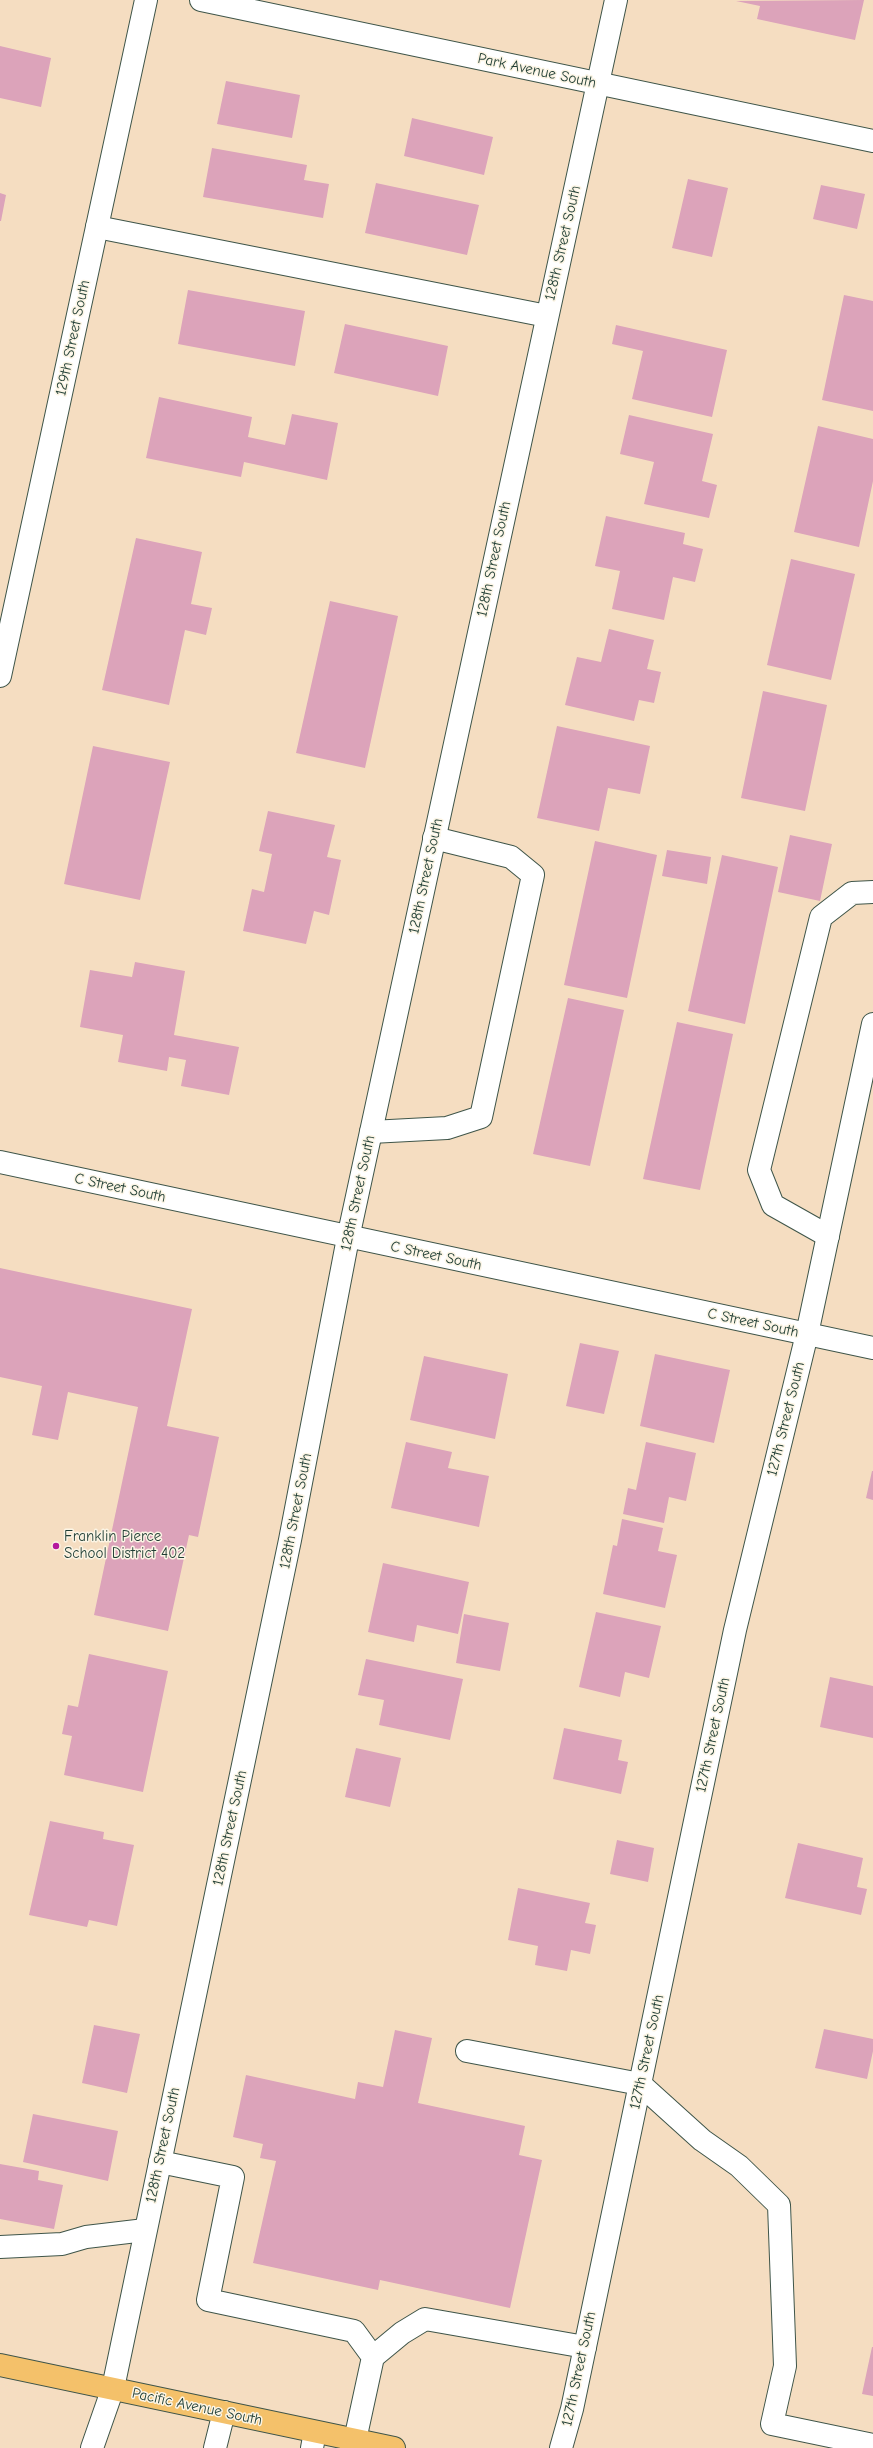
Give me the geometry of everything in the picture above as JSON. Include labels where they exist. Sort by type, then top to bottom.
[{"type":"main road","name":"Pacific Avenue South","points":[[0,2365],[224,2412],[314,2440],[355,2440],[394,2448]]},
{"type":"street","name":"129th Street South","points":[[0,676],[146,0]]},
{"type":"street","name":"Park Avenue South","points":[[201,0],[873,142]]},
{"type":"street","name":"128th Street South","points":[[92,2448],[113,2388],[290,1540],[348,1238],[616,0]]},
{"type":"street","points":[[97,227],[547,316]]},
{"type":"street","points":[[371,1132],[447,1128],[481,1117],[533,875],[511,857],[434,838]]},
{"type":"street","points":[[828,1236],[773,1205],[760,1170],[821,917],[852,893],[873,892]]},
{"type":"street","name":"127th Street South","points":[[561,2448],[640,2084],[735,1630],[807,1334],[873,1024]]},
{"type":"street","name":"C Street South","points":[[0,1162],[348,1238],[873,1348]]},
{"type":"street","points":[[467,2051],[640,2084],[702,2140],[739,2166],[779,2205],[785,2366],[772,2424],[873,2445]]},
{"type":"street","points":[[160,2162],[233,2177],[208,2300],[354,2331],[373,2357]]},
{"type":"street","points":[[0,2247],[62,2244],[86,2237],[145,2230]]},
{"type":"street","points":[[355,2440],[373,2357],[402,2333],[425,2319],[584,2347]]},
{"type":"street","points":[[215,2448],[224,2412]]},
{"type":"building","points":[[864,0],[855,40],[757,19],[760,6],[736,1]]},
{"type":"building","points":[[0,46],[51,58],[41,107],[0,98]]},
{"type":"building","points":[[226,81],[300,95],[292,138],[217,124]]},
{"type":"building","points":[[412,118],[493,137],[484,175],[404,156]]},
{"type":"building","points":[[212,148],[307,165],[304,180],[329,184],[323,218],[203,197]]},
{"type":"building","points":[[688,179],[728,188],[712,257],[672,248]]},
{"type":"building","points":[[376,183],[479,205],[467,255],[365,233]]},
{"type":"building","points":[[821,185],[865,194],[857,229],[813,219]]},
{"type":"building","points":[[0,193],[6,195],[1,221],[0,221]]},
{"type":"building","points":[[188,290],[305,311],[295,366],[178,344]]},
{"type":"building","points":[[844,295],[873,301],[873,411],[822,400]]},
{"type":"building","points":[[345,324],[448,346],[438,396],[334,373]]},
{"type":"building","points":[[616,325],[727,350],[712,417],[632,399],[643,351],[612,344]]},
{"type":"building","points":[[159,397],[252,417],[248,437],[285,445],[292,414],[338,423],[327,480],[244,462],[241,477],[146,458]]},
{"type":"building","points":[[629,415],[713,434],[702,481],[717,485],[709,518],[644,504],[654,462],[620,454]]},
{"type":"building","points":[[818,426],[873,439],[873,481],[859,547],[794,532]]},
{"type":"building","points":[[606,516],[685,533],[683,544],[703,549],[695,582],[673,577],[664,620],[612,609],[620,571],[595,566]]},
{"type":"building","points":[[136,538],[202,552],[191,604],[212,608],[206,635],[185,630],[169,705],[102,690]]},
{"type":"building","points":[[791,559],[855,574],[831,680],[767,665]]},
{"type":"building","points":[[330,601],[398,616],[365,768],[296,753]]},
{"type":"building","points":[[609,629],[654,640],[647,669],[661,672],[654,703],[639,700],[634,721],[565,705],[577,657],[601,662]]},
{"type":"building","points":[[763,691],[827,705],[805,811],[741,798]]},
{"type":"building","points":[[557,726],[650,746],[640,794],[608,788],[599,831],[537,818]]},
{"type":"building","points":[[93,746],[170,762],[140,900],[64,884]]},
{"type":"building","points":[[268,811],[335,825],[327,857],[341,860],[329,915],[314,911],[306,944],[243,931],[252,889],[264,892],[272,854],[259,851]]},
{"type":"building","points":[[790,835],[832,844],[820,901],[778,892]]},
{"type":"building","points":[[595,841],[657,855],[627,998],[564,985]]},
{"type":"building","points":[[667,850],[711,857],[707,884],[662,876]]},
{"type":"building","points":[[722,855],[778,867],[745,1024],[688,1011]]},
{"type":"building","points":[[135,962],[185,971],[174,1035],[239,1047],[229,1095],[181,1086],[186,1060],[169,1057],[167,1071],[118,1062],[123,1035],[80,1027],[90,970],[132,977]]},
{"type":"building","points":[[568,998],[624,1010],[590,1166],[533,1154]]},
{"type":"building","points":[[677,1022],[733,1034],[700,1190],[643,1179]]},
{"type":"building","points":[[0,1268],[192,1309],[167,1426],[219,1437],[198,1537],[189,1535],[168,1631],[94,1615],[138,1407],[68,1392],[58,1440],[32,1435],[42,1386],[0,1377]]},
{"type":"building","points":[[580,1343],[619,1351],[604,1414],[566,1406]]},
{"type":"building","points":[[655,1354],[730,1370],[714,1443],[640,1426]]},
{"type":"building","points":[[424,1356],[508,1374],[495,1439],[410,1420]]},
{"type":"building","points":[[406,1442],[452,1452],[448,1468],[489,1476],[479,1527],[391,1508]]},
{"type":"building","points":[[646,1442],[696,1453],[686,1501],[669,1497],[664,1523],[623,1514],[628,1488],[636,1490]]},
{"type":"building","points":[[873,1471],[873,1500],[866,1498]]},
{"type":"building","points":[[622,1519],[663,1528],[658,1551],[677,1555],[665,1608],[603,1594],[613,1545],[617,1546]]},
{"type":"building","points":[[383,1563],[469,1582],[458,1634],[417,1625],[414,1642],[368,1632]]},
{"type":"building","points":[[596,1612],[661,1626],[649,1678],[625,1672],[620,1697],[579,1687]]},
{"type":"building","points":[[464,1614],[509,1623],[500,1671],[456,1663]]},
{"type":"building","points":[[89,1654],[168,1671],[143,1792],[64,1775],[72,1736],[62,1734],[68,1705],[78,1707]]},
{"type":"building","points":[[366,1659],[463,1679],[450,1740],[379,1725],[384,1700],[358,1695]]},
{"type":"building","points":[[830,1677],[873,1686],[873,1738],[820,1727]]},
{"type":"building","points":[[564,1728],[622,1740],[618,1760],[628,1762],[621,1794],[553,1779]]},
{"type":"building","points":[[356,1748],[401,1758],[390,1807],[345,1797]]},
{"type":"building","points":[[50,1821],[104,1832],[103,1839],[134,1845],[117,1926],[89,1920],[87,1927],[29,1915]]},
{"type":"building","points":[[617,1840],[654,1848],[648,1882],[610,1874]]},
{"type":"building","points":[[798,1843],[863,1858],[857,1887],[867,1889],[861,1915],[785,1898]]},
{"type":"building","points":[[518,1888],[590,1903],[585,1923],[596,1925],[590,1954],[571,1950],[567,1971],[535,1965],[538,1946],[508,1940]]},
{"type":"building","points":[[94,2025],[140,2034],[127,2093],[82,2083]]},
{"type":"building","points":[[824,2029],[873,2039],[873,2051],[867,2079],[815,2068]]},
{"type":"building","points":[[395,2030],[432,2038],[418,2103],[525,2126],[519,2155],[542,2160],[510,2308],[380,2280],[378,2290],[253,2263],[276,2161],[260,2158],[263,2144],[233,2137],[246,2075],[355,2099],[358,2082],[383,2087]]},
{"type":"building","points":[[33,2114],[118,2131],[108,2181],[23,2162]]},
{"type":"building","points":[[0,2164],[39,2171],[38,2180],[63,2185],[54,2229],[0,2219]]},
{"type":"building","points":[[873,2347],[873,2396],[862,2394]]},
{"type":"place","name":"Franklin Pierce School District 402","points":[[56,1546]]}]
